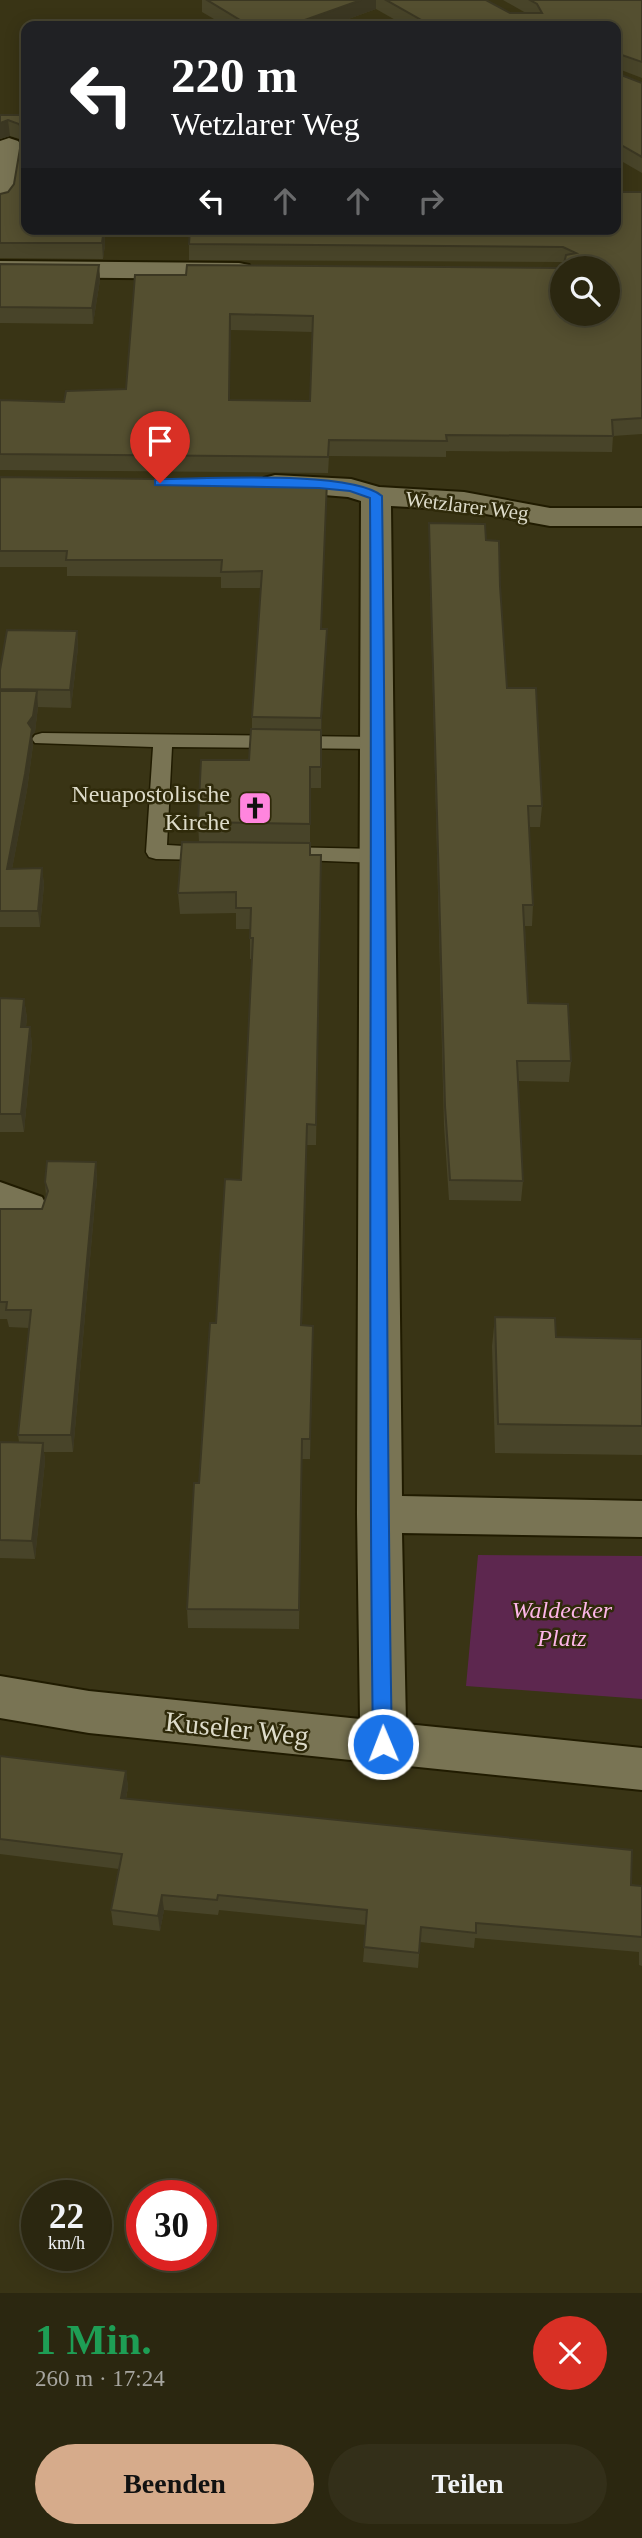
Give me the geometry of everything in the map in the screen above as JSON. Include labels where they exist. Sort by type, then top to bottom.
[{"type":"street","points":[[0,200],[9,146]]},
{"type":"street","points":[[0,270],[260,271]]},
{"type":"street","name":"Wetzlarer Weg","points":[[250,484],[319,484],[352,488],[376,496],[464,501],[551,517],[642,517]]},
{"type":"street","points":[[376,496],[379,743],[379,1514],[383,1744]]},
{"type":"street","points":[[379,1514],[642,1519]]},
{"type":"street","name":"Kuseler Weg","points":[[0,1697],[89,1712],[642,1769]]},
{"type":"lane","points":[[42,739],[379,743]]},
{"type":"lane","points":[[163,740],[156,852],[225,853]]},
{"type":"lane","points":[[267,854],[379,856]]},
{"type":"green space","name":"Waldecker Platz","points":[[478,1555],[642,1556],[642,1699],[466,1686]]},
{"type":"building","points":[[207,0],[361,0],[302,21],[242,21]]},
{"type":"building","points":[[386,0],[486,0],[510,13],[542,13],[537,4],[530,0],[642,0],[642,62],[621,55],[621,21],[423,21]]},
{"type":"building","points":[[621,75],[642,83],[642,157],[621,145]]},
{"type":"building","points":[[0,115],[21,115],[21,128],[8,120],[0,123]]},
{"type":"building","points":[[21,143],[21,235],[103,235],[102,243],[0,243],[0,194],[8,192],[14,184]]},
{"type":"building","points":[[621,192],[642,192],[642,418],[612,420],[613,436],[446,435],[447,441],[329,440],[328,457],[0,454],[0,400],[64,402],[66,391],[126,389],[135,275],[186,275],[187,265],[550,268],[550,326],[620,326],[620,256],[566,256],[576,253],[563,247],[189,244],[190,235],[621,235]],"holes":[[[230,314],[313,316],[310,401],[229,400]]]},
{"type":"building","points":[[0,264],[99,265],[92,308],[0,307]]},
{"type":"building","points":[[0,477],[327,481],[321,629],[327,629],[321,718],[252,717],[262,571],[221,572],[222,560],[66,560],[67,551],[0,551]]},
{"type":"building","points":[[429,523],[485,524],[486,540],[499,541],[507,688],[536,688],[542,806],[528,806],[533,905],[523,905],[528,1003],[568,1004],[571,1061],[517,1061],[523,1181],[450,1180],[445,1106]]},
{"type":"building","points":[[7,630],[77,631],[70,690],[0,689],[0,670]]},
{"type":"building","points":[[0,691],[37,691],[33,716],[28,723],[32,729],[7,869],[42,868],[38,911],[0,911]]},
{"type":"building","points":[[251,729],[321,730],[321,767],[310,767],[310,824],[198,822],[201,760],[249,760]]},
{"type":"building","points":[[182,842],[310,843],[310,855],[321,855],[316,1125],[307,1124],[301,1325],[313,1326],[310,1439],[302,1439],[299,1610],[187,1609],[194,1483],[199,1483],[210,1323],[216,1323],[225,1179],[241,1180],[253,938],[250,938],[251,908],[236,908],[236,892],[178,893]]},
{"type":"building","points":[[0,998],[24,999],[21,1027],[30,1027],[21,1114],[0,1114]]},
{"type":"building","points":[[47,1161],[96,1162],[71,1435],[18,1435],[31,1310],[6,1310],[7,1302],[0,1302],[0,1209],[42,1209],[48,1191],[45,1182]]},
{"type":"building","points":[[495,1317],[555,1318],[556,1337],[642,1339],[642,1426],[498,1424]]},
{"type":"building","points":[[0,1442],[43,1443],[32,1541],[0,1540]]},
{"type":"building","points":[[0,1756],[126,1771],[121,1798],[632,1850],[631,1885],[642,1886],[642,1937],[476,1923],[476,1933],[421,1927],[419,1953],[364,1947],[367,1910],[218,1895],[217,1900],[162,1895],[158,1916],[111,1910],[122,1854],[0,1839]]},
{"type":"place","name":"Neuapostolische Kirche","points":[[255,808]]},
{"type":"route","points":[[160,483],[319,484],[352,488],[376,496],[379,743],[379,1514],[383,1744]]}]
